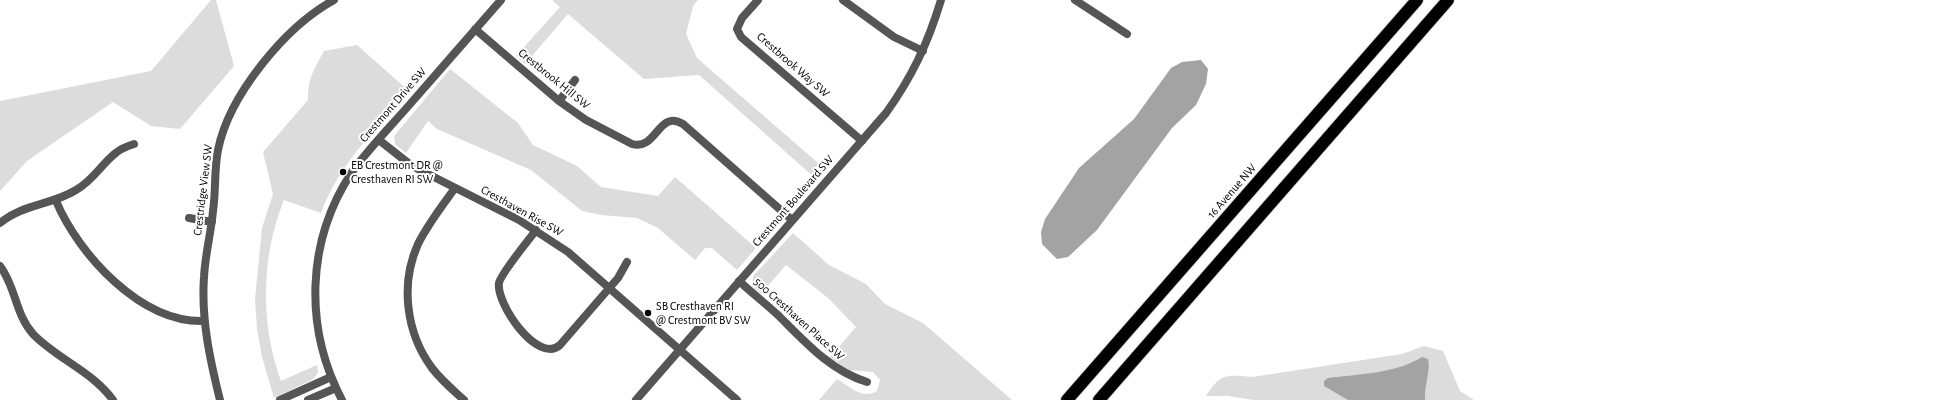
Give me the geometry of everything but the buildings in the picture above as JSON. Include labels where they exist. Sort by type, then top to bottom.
[{"type":"highway","name":"16 Avenue NW","points":[[1067,400],[1417,0]]},
{"type":"highway","points":[[1099,400],[1448,0]]},
{"type":"street","name":"Crestridge View SW","points":[[220,400],[212,371],[204,321],[204,278],[212,222],[218,150],[230,114],[239,97],[256,72],[285,38],[306,19],[334,0]]},
{"type":"street","name":"Crestmont Drive SW","points":[[342,400],[331,377],[322,349],[316,319],[315,285],[319,248],[329,216],[343,187],[356,167],[501,0]]},
{"type":"street","name":"Crestbrook Way SW","points":[[758,0],[742,18],[737,29],[741,37],[862,141]]},
{"type":"street","points":[[843,0],[894,37],[923,51]]},
{"type":"street","name":"Crestmont Boulevard SW","points":[[636,400],[862,141],[899,95],[923,51],[932,29],[940,0]]},
{"type":"street","points":[[1075,0],[1127,34]]},
{"type":"street","name":"Crestbrook Hill SW","points":[[475,29],[559,102],[595,125],[637,146],[646,143],[666,123],[675,121],[679,122],[792,220]]},
{"type":"street","points":[[559,102],[575,80]]},
{"type":"street","name":"Cresthaven Rise SW","points":[[379,140],[412,166],[536,230],[568,252],[737,400]]},
{"type":"street","points":[[0,223],[10,215],[30,206],[56,201],[84,186],[117,151],[134,144]]},
{"type":"street","points":[[455,188],[425,231],[416,249],[409,274],[408,304],[412,327],[417,343],[425,358],[438,376],[464,400]]},
{"type":"street","points":[[56,201],[69,228],[97,266],[108,277],[160,312],[185,320],[204,321]]},
{"type":"street","points":[[189,218],[212,222]]},
{"type":"street","points":[[536,230],[502,276],[499,288],[513,320],[540,347],[547,350],[557,348],[610,288],[618,278],[627,262]]},
{"type":"street","points":[[0,266],[8,278],[20,316],[30,331],[42,342],[98,384],[113,400]]},
{"type":"street","name":"500 Cresthaven Place SW","points":[[739,281],[815,351],[836,368],[844,374],[867,382]]},
{"type":"street","points":[[280,400],[331,377]]},
{"type":"street","points":[[308,400],[336,388]]},
{"type":"shaded area","points":[[211,0],[216,0],[234,66],[180,129],[151,126],[113,102],[27,161],[0,191],[0,101],[151,71]]},
{"type":"shaded area","points":[[552,0],[698,0],[693,6],[686,34],[697,58],[825,169],[816,179],[699,75],[644,79],[568,14],[525,64],[516,56],[560,7]]},
{"type":"shaded area","points":[[357,45],[409,91],[371,133],[348,163],[329,195],[321,213],[284,200],[276,222],[267,267],[266,290],[269,336],[281,381],[317,365],[318,373],[312,380],[274,398],[262,357],[257,329],[255,299],[262,228],[273,194],[263,152],[308,100],[310,80],[324,51]]},
{"type":"shaded area","points":[[1201,60],[1208,69],[1206,84],[1196,105],[1172,128],[1097,230],[1068,257],[1057,259],[1042,244],[1041,232],[1045,219],[1079,168],[1134,119],[1171,68],[1182,62]]},
{"type":"shaded area","points":[[450,69],[518,123],[533,145],[577,166],[601,187],[658,196],[675,177],[756,248],[737,270],[712,248],[705,248],[695,260],[658,228],[637,218],[601,215],[582,211],[531,170],[437,129],[428,121],[406,153],[395,144],[394,136]]},
{"type":"shaded area","points":[[793,233],[829,265],[866,284],[885,304],[923,323],[1012,400],[819,400],[837,379],[857,391],[866,394],[877,391],[880,380],[873,372],[848,370],[830,357],[856,327],[828,298],[786,265],[761,294],[753,286],[752,281],[754,275]]},
{"type":"shaded area","points":[[1424,346],[1443,351],[1460,391],[1474,400],[1254,400],[1228,396],[1206,396],[1211,388],[1224,377],[1252,377],[1402,354]]},
{"type":"shaded area","points":[[1422,357],[1428,359],[1429,363],[1425,400],[1348,400],[1324,386],[1324,381],[1328,378],[1388,370],[1411,363]]},
{"type":"place","name":"EB Crestmont DR @ Cresthaven RI SW","points":[[343,172]]},
{"type":"place","name":"SB Cresthaven RI @ Crestmont BV SW","points":[[648,313]]}]
